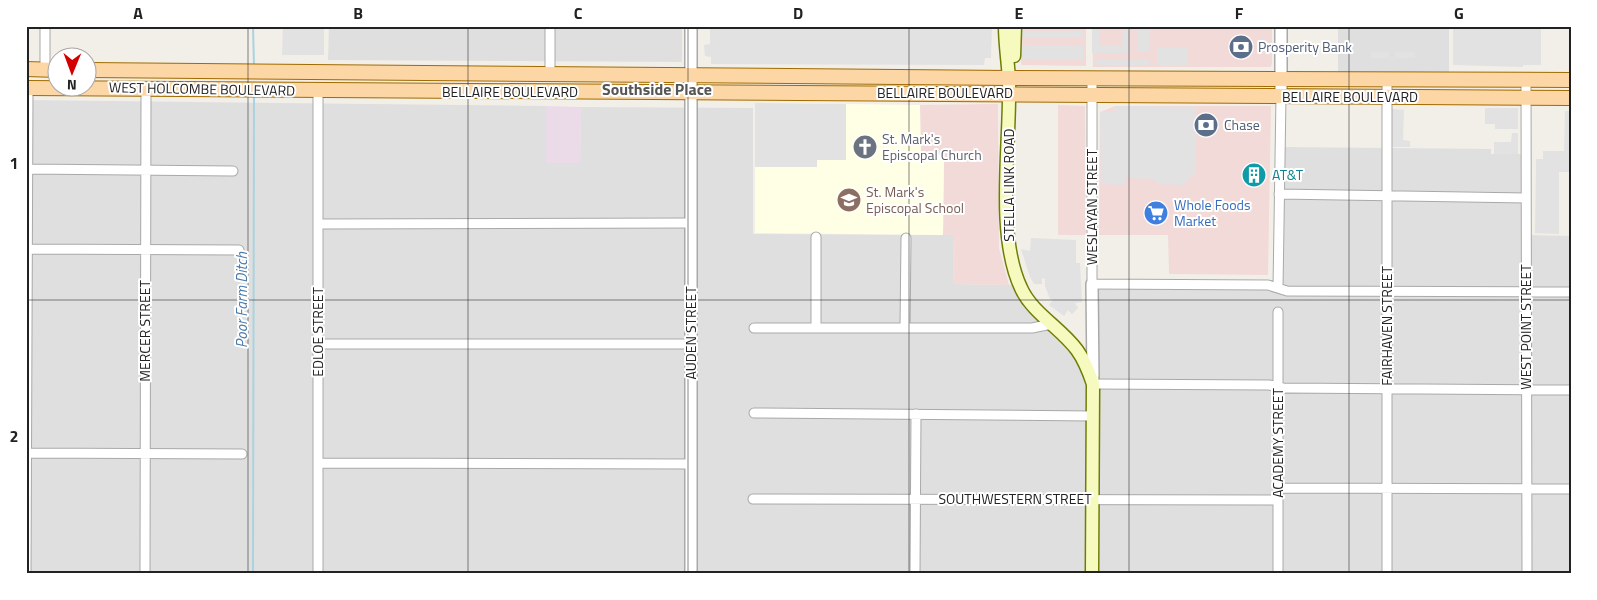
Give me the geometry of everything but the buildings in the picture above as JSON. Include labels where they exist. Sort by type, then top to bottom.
[{"type":"main road","name":"STELLA LINK ROAD","points":[[1005,26],[1009,78],[1007,229],[1010,260],[1022,290],[1076,349],[1086,366],[1093,384]]},
{"type":"main road","name":"STELLA LINK ROAD","points":[[1009,78],[1013,61],[1015,26]]},
{"type":"main road","points":[[26,69],[48,70]]},
{"type":"main road","name":"WEST HOLCOMBE BOULEVARD","points":[[98,70],[319,72]]},
{"type":"main road","points":[[138,70],[146,89]]},
{"type":"main road","points":[[27,88],[48,72]]},
{"type":"main road","points":[[318,91],[319,72]]},
{"type":"main road","name":"BELLAIRE BOULEVARD","points":[[319,72],[1009,78],[1571,80]]},
{"type":"main road","points":[[411,72],[411,92]]},
{"type":"main road","points":[[520,73],[520,92]]},
{"type":"main road","points":[[813,76],[814,93]]},
{"type":"main road","points":[[928,77],[928,93]]},
{"type":"main road","name":"WEST HOLCOMBE BOULEVARD","points":[[27,88],[318,91]]},
{"type":"main road","name":"BELLAIRE BOULEVARD","points":[[318,91],[1571,98]]},
{"type":"main road","name":"WESLAYAN STREET","points":[[1092,574],[1093,384]]},
{"type":"street","points":[[45,26],[48,48]]},
{"type":"street","points":[[550,26],[550,74]]},
{"type":"street","name":"AUDEN STREET","points":[[691,574],[692,26]]},
{"type":"street","points":[[1278,288],[1282,78],[1281,26]]},
{"type":"street","name":"WESLAYAN STREET","points":[[1092,78],[1093,384]]},
{"type":"street","name":"FAIRHAVEN STREET","points":[[1386,574],[1387,79]]},
{"type":"street","name":"WEST POINT STREET","points":[[1526,80],[1527,574]]},
{"type":"street","points":[[26,574],[27,88]]},
{"type":"street","name":"MERCER STREET","points":[[145,574],[146,89]]},
{"type":"street","name":"EDLOE STREET","points":[[318,91],[318,574]]},
{"type":"street","points":[[28,170],[232,171]]},
{"type":"street","points":[[1279,194],[1526,198]]},
{"type":"street","points":[[318,224],[691,224]]},
{"type":"street","points":[[816,237],[816,328]]},
{"type":"street","points":[[905,328],[906,238]]},
{"type":"street","points":[[27,249],[239,250]]},
{"type":"street","points":[[1092,284],[1268,285],[1287,291],[1571,292]]},
{"type":"street","name":"ACADEMY STREET","points":[[1278,312],[1278,574]]},
{"type":"street","points":[[754,328],[1032,328],[1052,324]]},
{"type":"street","points":[[1076,349],[1087,342],[1092,335]]},
{"type":"street","points":[[318,344],[691,344]]},
{"type":"street","points":[[1093,384],[1571,390]]},
{"type":"street","points":[[754,413],[1092,416]]},
{"type":"street","points":[[915,574],[916,414]]},
{"type":"street","points":[[27,453],[242,454]]},
{"type":"street","points":[[318,463],[691,464]]},
{"type":"street","points":[[1278,488],[1571,489]]},
{"type":"street","name":"SOUTHWESTERN STREET","points":[[753,499],[1278,500]]},
{"type":"shaded area","points":[[283,26],[324,26],[324,55],[282,55]]},
{"type":"shaded area","points":[[329,26],[682,26],[682,62],[328,60]]},
{"type":"shaded area","points":[[710,26],[992,26],[991,58],[985,58],[984,65],[711,64],[711,57],[705,56],[704,45],[710,44]]},
{"type":"shaded area","points":[[1021,26],[1086,26],[1086,66],[1021,65]]},
{"type":"shaded area","points":[[1092,26],[1272,26],[1272,63],[1271,67],[1093,67]]},
{"type":"shaded area","points":[[1092,26],[1099,26],[1099,46],[1122,46],[1123,26],[1129,26],[1129,53],[1092,53]]},
{"type":"shaded area","points":[[1137,26],[1150,26],[1149,51],[1137,51]]},
{"type":"shaded area","points":[[1338,26],[1449,26],[1449,73],[1338,73]]},
{"type":"shaded area","points":[[1453,26],[1541,26],[1541,65],[1523,65],[1523,67],[1453,65]]},
{"type":"shaded area","points":[[1022,31],[1083,31],[1083,38],[1022,38]]},
{"type":"shaded area","points":[[1021,45],[1083,46],[1083,60],[1020,59]]},
{"type":"shaded area","points":[[1158,47],[1188,47],[1188,66],[1158,66]]},
{"type":"shaded area","points":[[1371,52],[1389,52],[1389,57],[1395,57],[1395,52],[1415,52],[1415,58],[1371,58]]},
{"type":"shaded area","points":[[1095,59],[1149,60],[1149,66],[1095,65]]},
{"type":"shaded area","points":[[26,100],[546,106],[547,163],[580,163],[581,107],[753,108],[753,234],[954,235],[953,284],[1015,285],[1073,353],[1097,342],[1096,280],[1283,280],[1285,147],[1491,149],[1491,154],[1522,154],[1521,235],[1571,236],[1571,574],[26,574]]},
{"type":"shaded area","name":"St. Mark's Episcopal School","points":[[755,103],[920,105],[921,154],[944,155],[943,235],[755,233]]},
{"type":"shaded area","points":[[755,103],[846,104],[846,160],[817,160],[817,167],[755,167]]},
{"type":"shaded area","points":[[998,104],[999,248],[1009,285],[953,284],[954,235],[943,235],[944,155],[921,155],[918,105]]},
{"type":"shaded area","points":[[1058,105],[1085,106],[1086,235],[1058,235]]},
{"type":"shaded area","points":[[546,106],[581,107],[580,163],[546,163]]},
{"type":"shaded area","points":[[1115,106],[1271,106],[1268,275],[1169,274],[1168,235],[1099,235],[1100,112]]},
{"type":"shaded area","points":[[1115,106],[1196,107],[1196,171],[1183,185],[1156,184],[1156,179],[1126,178],[1125,185],[1101,184],[1100,112],[1115,112]]},
{"type":"shaded area","points":[[1485,108],[1518,108],[1518,129],[1495,129],[1495,124],[1485,124]]},
{"type":"shaded area","points":[[1392,109],[1404,110],[1403,140],[1410,141],[1410,147],[1392,147]]},
{"type":"shaded area","points":[[1565,111],[1571,111],[1571,172],[1559,172],[1559,234],[1535,233],[1536,159],[1543,159],[1543,151],[1564,151]]},
{"type":"shaded area","points":[[1512,133],[1518,133],[1518,154],[1494,154],[1494,142],[1511,142]]},
{"type":"shaded area","points":[[1031,238],[1076,240],[1076,263],[1080,263],[1082,302],[1075,303],[1078,308],[1072,314],[1068,310],[1064,316],[1049,305],[1053,300],[1050,299],[1045,286],[1045,279],[1042,278],[1042,284],[1034,284],[1030,277],[1021,249],[1030,251]]},
{"type":"waterway","name":"Poor Farm Ditch","points":[[253,26],[254,66]]},
{"type":"waterway","name":"Poor Farm Ditch","points":[[253,574],[254,96]]},
{"type":"place","name":"Prosperity Bank","points":[[1241,47]]},
{"type":"place","name":"Chase","points":[[1206,125]]},
{"type":"place","name":"St. Mark's Episcopal Church","points":[[865,147]]},
{"type":"place","name":"AT&T","points":[[1254,175]]},
{"type":"place","name":"St. Mark's Episcopal School","points":[[849,200]]},
{"type":"place","name":"Whole Foods Market","points":[[1156,213]]},
{"type":"district","name":"Southside Place","points":[[657,89]]}]
